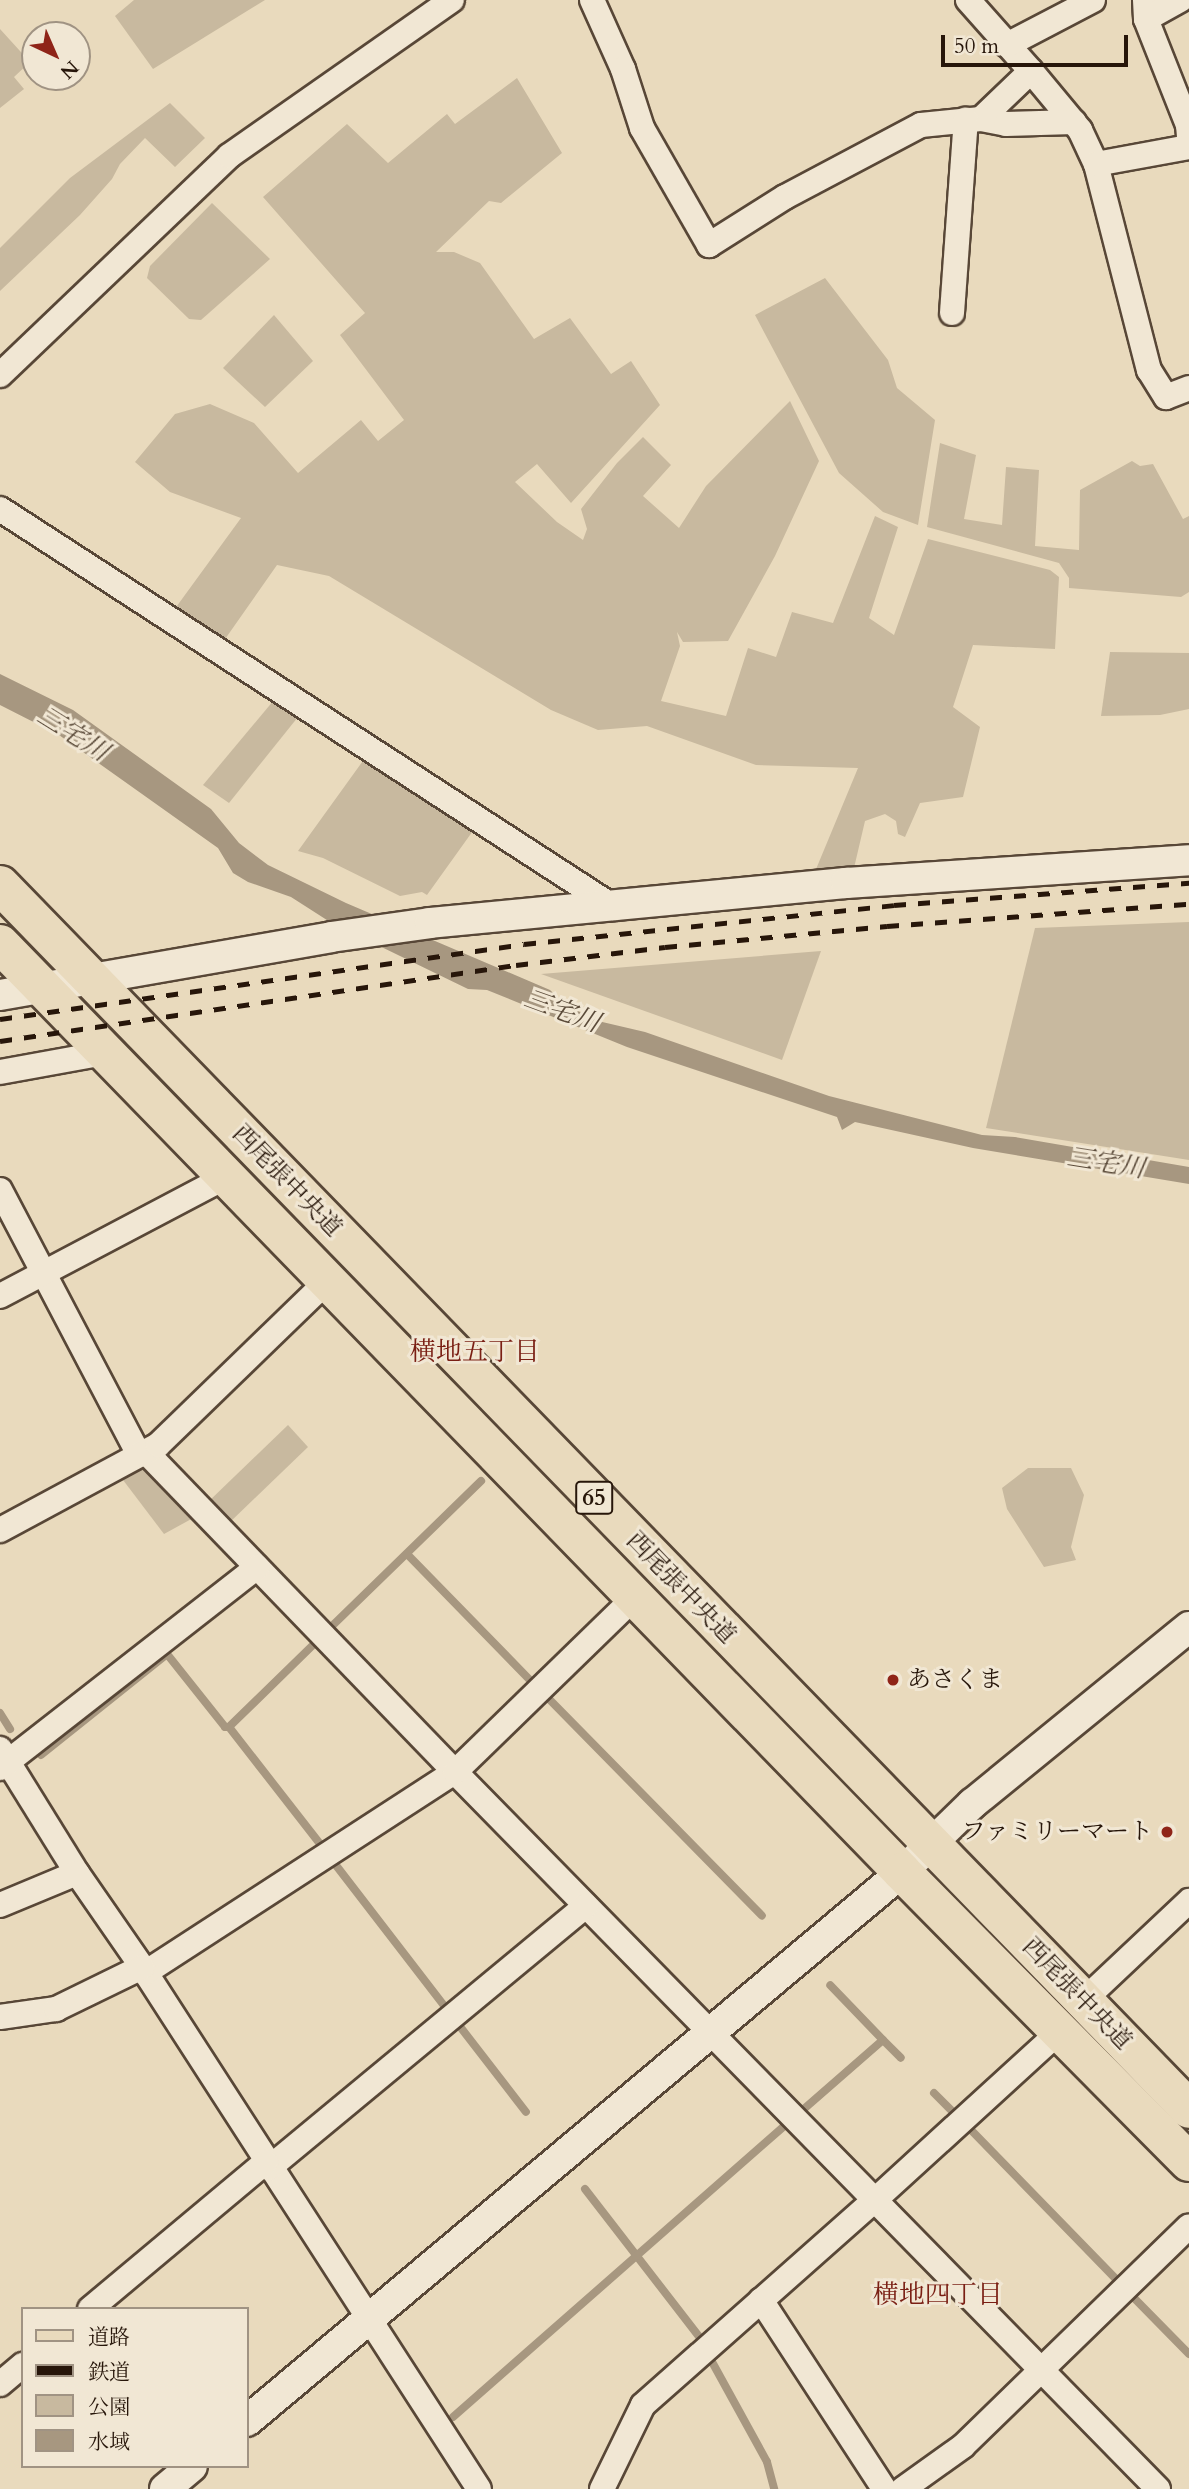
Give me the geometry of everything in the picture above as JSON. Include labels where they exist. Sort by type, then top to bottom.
[{"type":"main road","name":"西尾張中央道","points":[[0,885],[1189,2109]]},
{"type":"main road","name":"西尾張中央道","points":[[0,944],[902,1872],[1189,2162]]},
{"type":"street","points":[[0,375],[229,156],[452,0]]},
{"type":"street","points":[[592,0],[623,69],[642,128],[709,245],[785,197],[921,125],[974,120],[1006,124],[1074,122]]},
{"type":"street","points":[[968,0],[1074,122],[1096,164],[1149,370],[1166,397],[1189,388]]},
{"type":"street","points":[[1007,44],[1093,0]]},
{"type":"street","points":[[1126,0],[1145,9],[1180,0]]},
{"type":"street","points":[[1145,9],[1188,125],[1189,136]]},
{"type":"street","points":[[952,313],[974,120],[1031,71]]},
{"type":"street","points":[[1096,164],[1189,147]]},
{"type":"street","points":[[0,509],[615,908]]},
{"type":"street","points":[[0,995],[331,937],[430,923],[615,908],[846,883],[1189,860]]},
{"type":"street","points":[[0,1072],[105,1053]]},
{"type":"street","points":[[0,1296],[226,1177]]},
{"type":"street","points":[[0,1190],[143,1454],[257,1567],[1158,2489]]},
{"type":"street","points":[[0,1530],[158,1446],[327,1281]]},
{"type":"street","points":[[257,1567],[3,1760],[144,1970],[267,2165],[479,2489]]},
{"type":"street","points":[[0,2017],[56,2009],[144,1970],[455,1772],[635,1597]]},
{"type":"street","points":[[248,2420],[902,1872],[972,1804],[1189,1627]]},
{"type":"street","points":[[0,1905],[77,1873]]},
{"type":"street","points":[[1083,2001],[1189,1901]]},
{"type":"street","points":[[92,2307],[586,1906]]},
{"type":"street","points":[[602,2489],[643,2405],[875,2200],[1060,2031]]},
{"type":"street","points":[[903,2489],[963,2446],[1189,2226]]},
{"type":"street","points":[[761,2300],[884,2489]]},
{"type":"street","points":[[0,2384],[21,2367]]},
{"type":"street","points":[[165,2489],[190,2468]]},
{"type":"green space","points":[[134,0],[265,0],[153,69],[115,16]]},
{"type":"green space","points":[[0,29],[21,52],[21,70],[14,77],[21,85],[21,91],[0,108]]},
{"type":"green space","points":[[517,78],[562,153],[501,203],[489,201],[436,252],[454,252],[480,263],[534,339],[570,318],[611,374],[631,361],[660,405],[571,503],[537,464],[515,482],[557,522],[583,540],[587,529],[581,509],[617,463],[643,437],[671,465],[643,496],[679,528],[706,486],[790,401],[819,461],[775,556],[728,641],[683,642],[677,632],[680,646],[661,701],[726,716],[748,648],[776,657],[792,612],[833,623],[875,516],[898,527],[869,618],[894,635],[928,539],[1050,570],[1059,577],[1055,649],[973,645],[953,707],[980,727],[963,797],[920,803],[905,837],[898,834],[896,821],[885,814],[865,821],[854,868],[814,874],[858,768],[756,765],[647,726],[598,730],[551,710],[329,576],[277,565],[223,642],[174,610],[241,518],[170,492],[135,462],[175,414],[210,404],[254,423],[298,473],[361,420],[378,441],[404,420],[340,335],[365,313],[263,197],[347,124],[388,163],[447,114],[455,124]]},
{"type":"green space","points":[[170,103],[205,138],[175,167],[145,138],[120,164],[112,179],[80,215],[0,291],[0,248],[70,178]]},
{"type":"green space","points":[[212,203],[270,259],[201,320],[189,319],[147,278],[150,266]]},
{"type":"green space","points":[[825,278],[888,360],[897,388],[935,420],[918,525],[883,512],[839,473],[755,315]]},
{"type":"green space","points":[[274,315],[313,361],[265,407],[223,368]]},
{"type":"green space","points":[[940,443],[976,455],[964,519],[1002,525],[1006,467],[1039,470],[1035,546],[1079,550],[1080,490],[1132,461],[1140,466],[1153,464],[1183,519],[1189,516],[1189,592],[1181,597],[1069,588],[1069,578],[1059,563],[927,527]]},
{"type":"green space","points":[[1110,652],[1189,653],[1189,709],[1160,715],[1101,716]]},
{"type":"green space","points":[[274,700],[298,717],[229,803],[203,785]]},
{"type":"green space","points":[[365,758],[475,828],[427,895],[422,892],[400,896],[323,858],[298,851]]},
{"type":"green space","points":[[1189,922],[1189,1160],[986,1128],[1035,928]]},
{"type":"green space","points":[[821,951],[782,1060],[541,974]]},
{"type":"green space","points":[[288,1425],[308,1447],[228,1524],[207,1503]]},
{"type":"green space","points":[[136,1468],[149,1469],[195,1517],[164,1534],[120,1476]]},
{"type":"green space","points":[[1028,1468],[1071,1468],[1084,1495],[1071,1547],[1076,1560],[1044,1567],[1007,1509],[1002,1488]]},
{"type":"water","name":"三宅川","points":[[0,674],[73,710],[211,809],[239,843],[268,865],[346,903],[550,990],[566,1005],[598,1021],[645,1032],[829,1096],[982,1135],[1015,1137],[1189,1167],[1189,1184],[973,1148],[855,1122],[842,1130],[837,1117],[627,1047],[487,990],[468,989],[330,922],[291,897],[248,882],[233,873],[218,848],[59,735],[0,705]]},
{"type":"waterway","points":[[332,1626],[481,1481]]},
{"type":"waterway","points":[[407,1554],[531,1681]]},
{"type":"waterway","points":[[313,1645],[229,1727],[320,1844]]},
{"type":"waterway","points":[[41,1755],[167,1654],[225,1727],[229,1727]]},
{"type":"waterway","points":[[548,1698],[762,1916]]},
{"type":"waterway","points":[[0,1713],[10,1729]]},
{"type":"waterway","points":[[335,1864],[445,2007]]},
{"type":"waterway","points":[[805,2108],[883,2040],[830,1985]]},
{"type":"waterway","points":[[458,2024],[526,2112]]},
{"type":"waterway","points":[[883,2040],[901,2058]]},
{"type":"waterway","points":[[934,2093],[953,2112]]},
{"type":"waterway","points":[[453,2417],[784,2126]]},
{"type":"waterway","points":[[972,2131],[1117,2280]]},
{"type":"waterway","points":[[585,2189],[700,2338]]},
{"type":"waterway","points":[[1135,2299],[1189,2354]]},
{"type":"waterway","points":[[711,2360],[767,2462],[774,2489]]},
{"type":"railway","points":[[0,1019],[524,944],[894,905],[1189,883]]},
{"type":"railway","points":[[0,1041],[516,965],[665,947],[887,926],[1189,904]]},
{"type":"place","name":"あさくま","points":[[893,1680]]},
{"type":"place","name":"ファミリーマート","points":[[1167,1832]]},
{"type":"district","name":"横地五丁目","points":[[475,1352]]},
{"type":"district","name":"横地四丁目","points":[[938,2295]]}]
